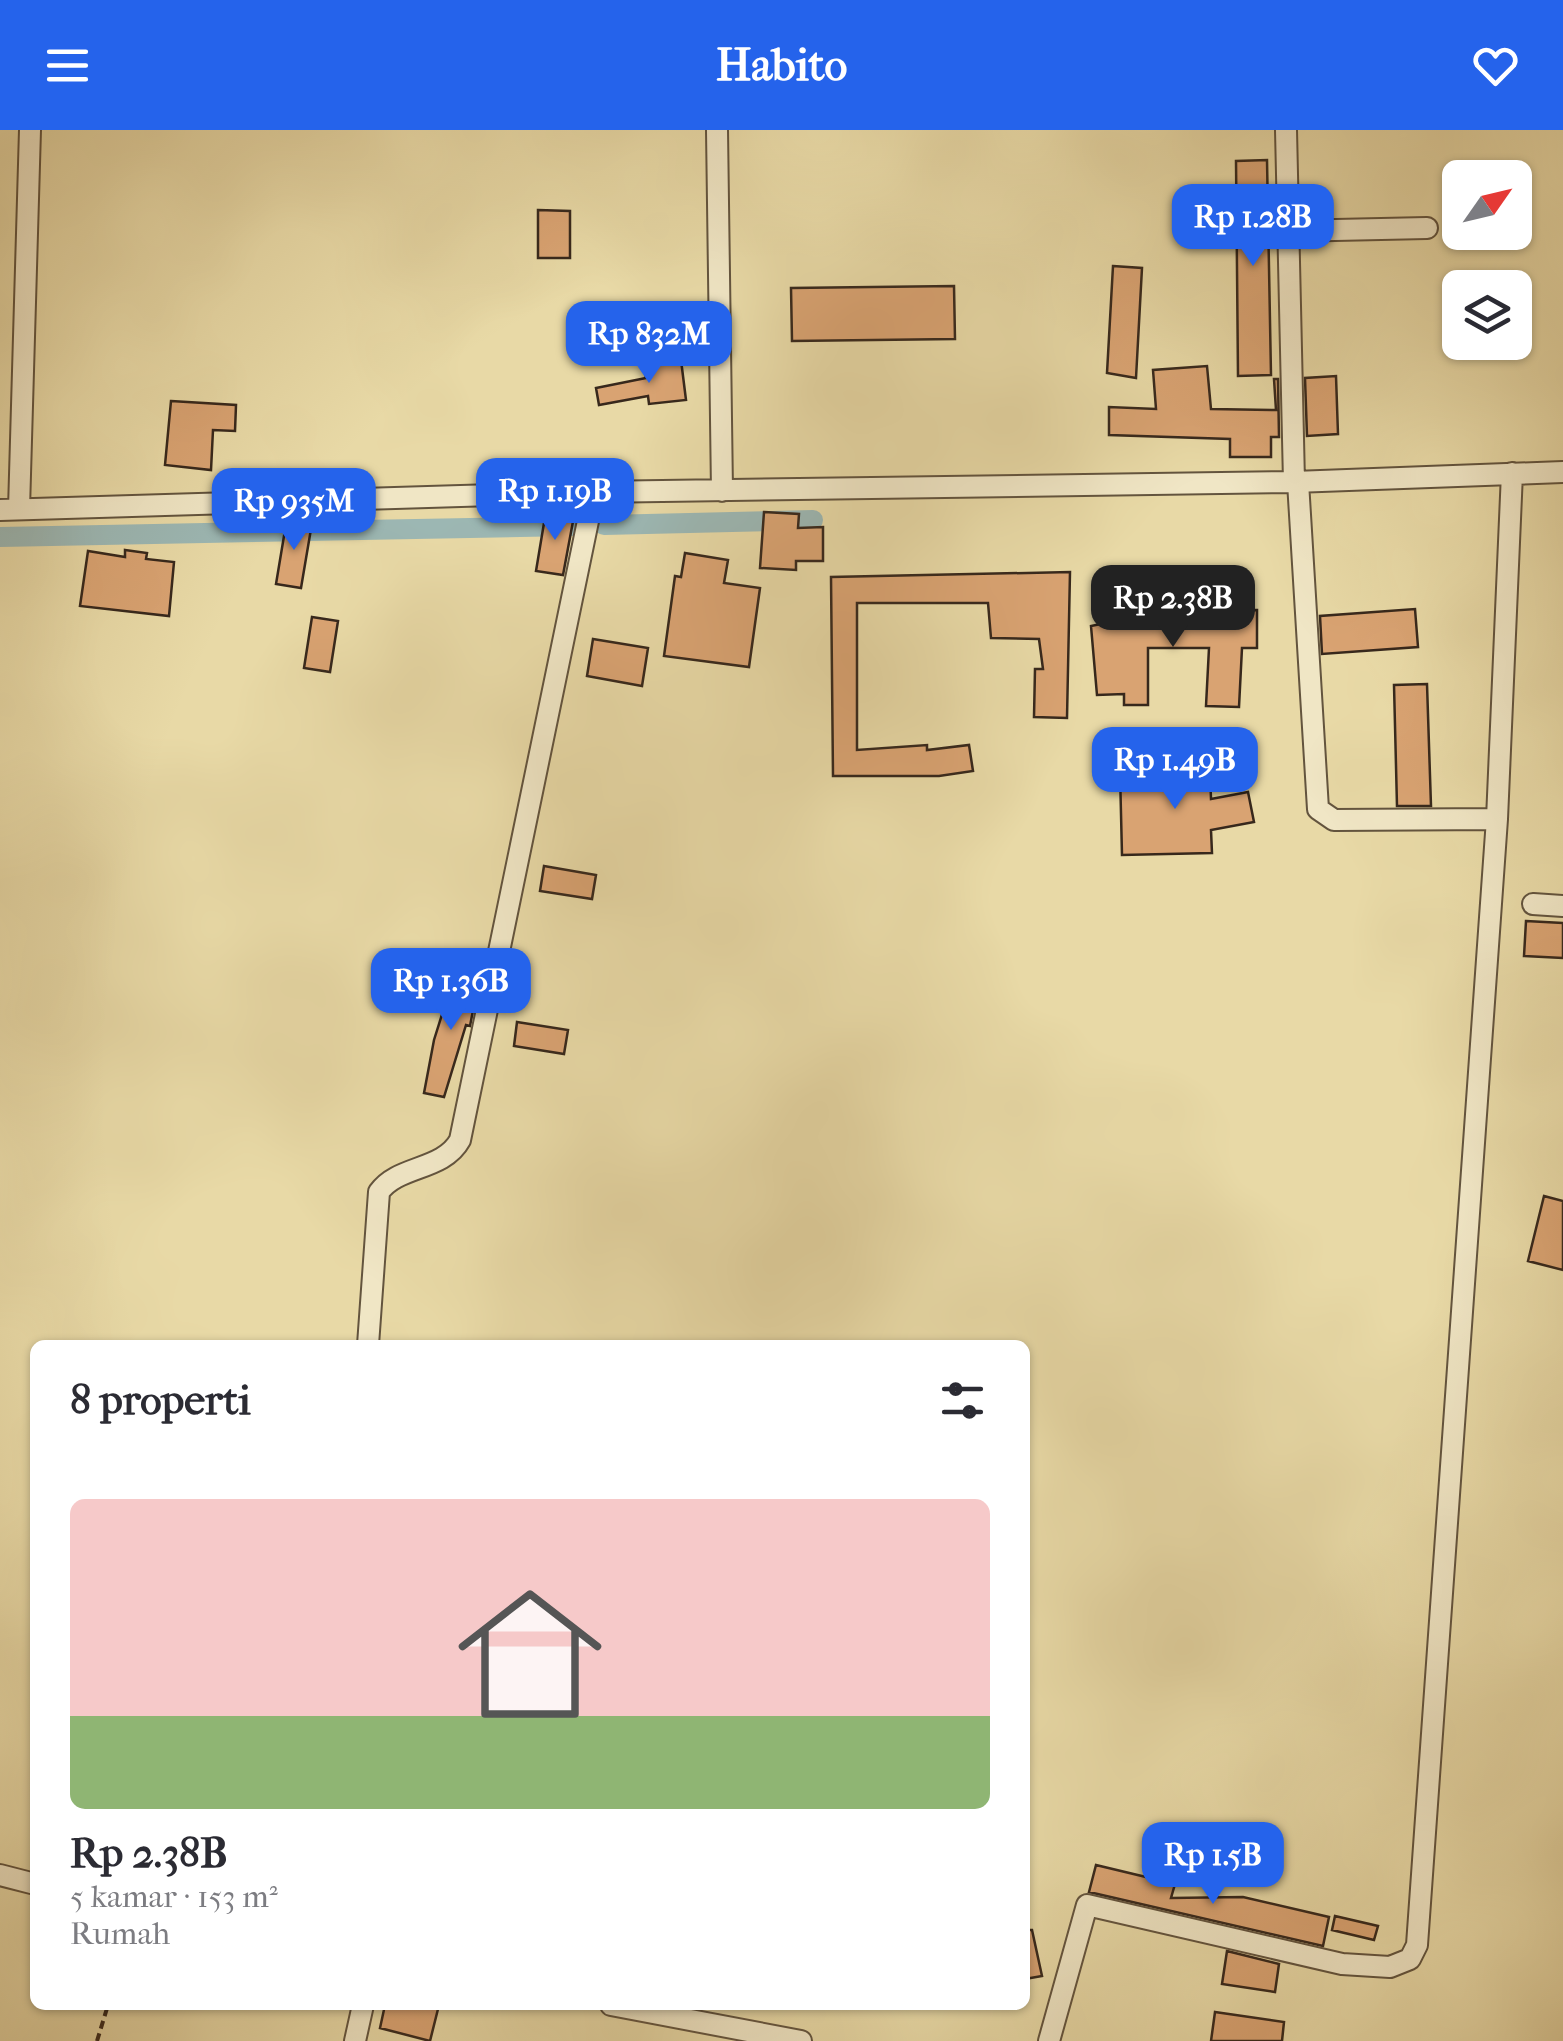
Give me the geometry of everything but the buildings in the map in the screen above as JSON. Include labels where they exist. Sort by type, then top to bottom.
[{"type":"street","points":[[30,130],[10,509],[594,492],[1296,482],[1563,472]]},
{"type":"street","points":[[717,130],[722,491]]},
{"type":"street","points":[[1286,130],[1296,482],[1318,809],[1334,820],[1497,818]]},
{"type":"street","points":[[1289,231],[1428,228]]},
{"type":"street","points":[[1049,2041],[1084,1910],[1092,1904],[1161,1926],[1342,1964],[1390,1967],[1414,1954],[1497,818],[1512,472]]},
{"type":"street","points":[[368,1340],[379,1192],[391,1181],[451,1153],[460,1140],[594,492]]},
{"type":"street","points":[[1533,904],[1563,906]]},
{"type":"street","points":[[0,1876],[30,1883]]},
{"type":"street","points":[[355,2041],[362,2010]]},
{"type":"street","points":[[638,2010],[801,2041]]},
{"type":"path","points":[[97,2041],[106,2010]]},
{"type":"waterway","points":[[604,525],[813,520]]},
{"type":"waterway","points":[[0,537],[572,526]]}]
